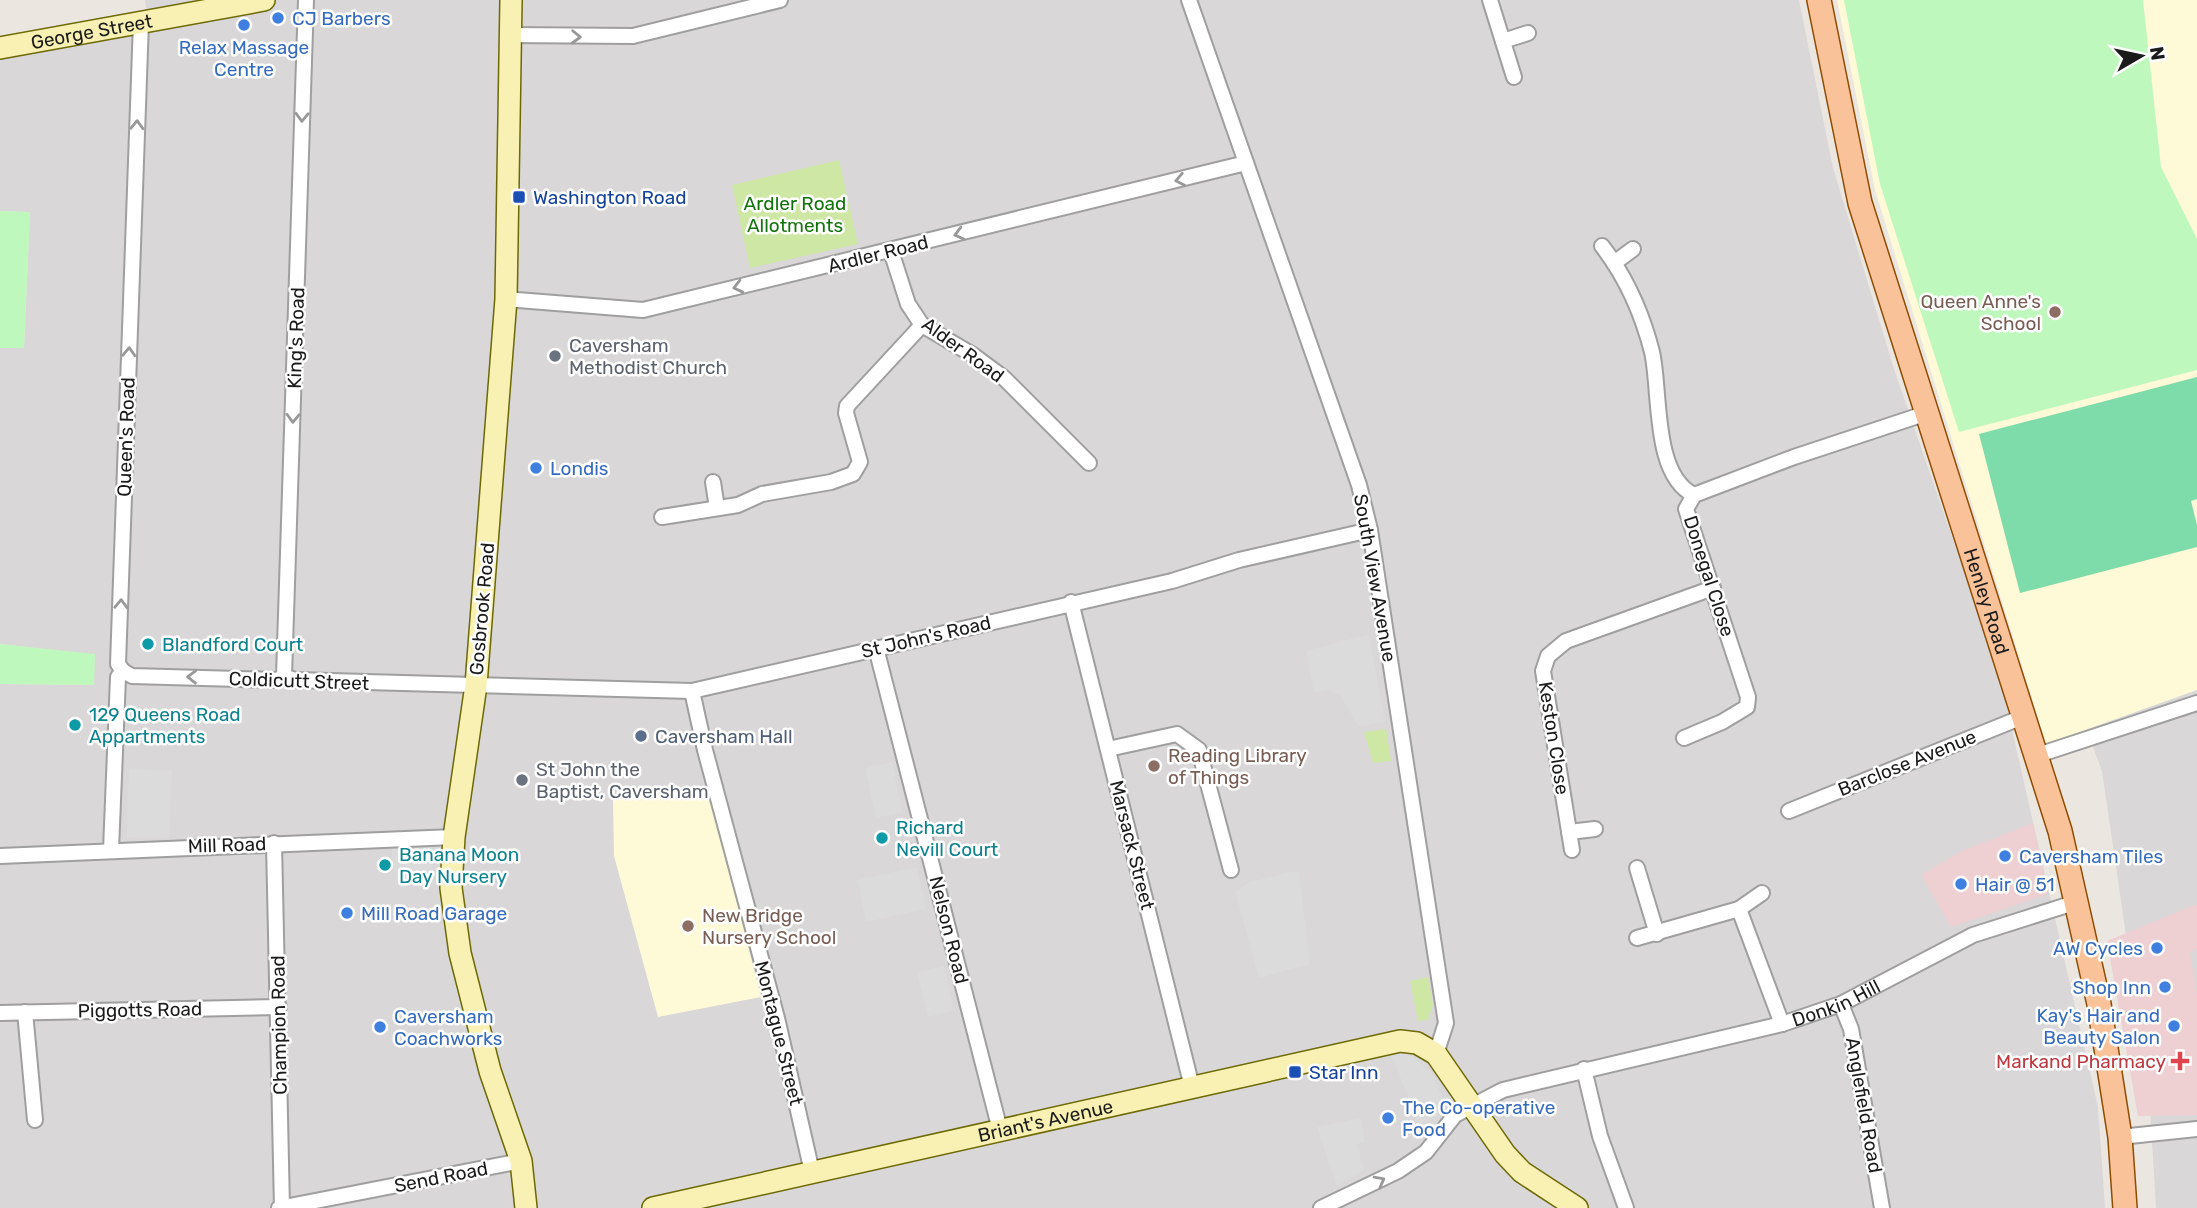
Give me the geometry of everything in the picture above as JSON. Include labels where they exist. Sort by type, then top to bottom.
[{"type":"main road","name":"George Street","points":[[0,48],[264,0]]},
{"type":"main road","name":"Gosbrook Road","points":[[511,0],[508,35],[506,299],[476,685],[454,837],[451,888],[460,953],[490,1071],[521,1161],[526,1208]]},
{"type":"main road","name":"Henley Road","points":[[1819,0],[1860,203],[2038,755],[2077,902],[2092,963],[2120,1138],[2125,1208]]},
{"type":"main road","name":"Briant's Avenue","points":[[653,1208],[1400,1041],[1417,1043],[1436,1054]]},
{"type":"main road","points":[[1436,1054],[1474,1107],[1492,1138],[1522,1172],[1577,1208]]},
{"type":"street","name":"King's Road","points":[[284,676],[306,0]]},
{"type":"street","points":[[508,35],[633,36],[780,0]]},
{"type":"street","name":"South View Avenue","points":[[1189,0],[1359,485],[1370,530],[1446,1023],[1436,1054]]},
{"type":"street","points":[[1490,0],[1514,77]]},
{"type":"street","name":"Queen's Road","points":[[111,850],[118,677],[123,671],[118,664],[141,22]]},
{"type":"street","points":[[1503,41],[1528,33]]},
{"type":"street","name":"Ardler Road","points":[[506,299],[643,310],[1246,163]]},
{"type":"street","points":[[1602,246],[1615,262],[1642,317],[1653,354],[1661,433],[1670,467],[1675,481],[1693,495]]},
{"type":"street","points":[[1615,262],[1633,249]]},
{"type":"street","name":"Alder Road","points":[[891,251],[908,304],[922,325],[973,355],[1004,378],[1089,463]]},
{"type":"street","points":[[662,517],[717,508],[853,474],[860,462],[846,413],[847,406],[922,325]]},
{"type":"street","name":"Donegal Close","points":[[1684,737],[1722,722],[1747,707],[1748,697],[1686,509],[1693,495],[1794,457],[1927,414]]},
{"type":"street","points":[[713,482],[717,508]]},
{"type":"street","name":"St John's Road","points":[[476,685],[692,691],[1172,581],[1239,560],[1370,530]]},
{"type":"street","name":"Keston Close","points":[[1572,850],[1544,671],[1548,656],[1566,641],[1713,588]]},
{"type":"street","name":"Marsack Street","points":[[1071,602],[1192,1087]]},
{"type":"street","name":"Nelson Road","points":[[876,648],[1000,1130]]},
{"type":"street","name":"Coldicutt Street","points":[[123,671],[132,676],[277,680],[284,676],[295,680],[476,685]]},
{"type":"street","name":"Montague Street","points":[[692,691],[705,750],[777,1018],[812,1172]]},
{"type":"street","points":[[2038,755],[2197,703]]},
{"type":"street","name":"Barclose Avenue","points":[[1788,811],[2025,716]]},
{"type":"street","points":[[1108,749],[1177,734],[1199,750],[1231,870]]},
{"type":"street","points":[[1569,832],[1595,829]]},
{"type":"street","name":"Mill Road","points":[[0,856],[454,837]]},
{"type":"street","name":"Champion Road","points":[[274,843],[279,1007],[280,1208]]},
{"type":"street","points":[[1637,868],[1657,934]]},
{"type":"street","points":[[1637,938],[1739,909],[1762,893]]},
{"type":"street","name":"Donkin Hill","points":[[1326,1206],[1398,1171],[1426,1152],[1455,1115],[1503,1090],[1782,1024],[1841,1004],[1973,935],[2077,902]]},
{"type":"street","points":[[1739,909],[1782,1024]]},
{"type":"street","name":"Anglefield Road","points":[[1841,1004],[1851,1028],[1882,1208]]},
{"type":"street","name":"Piggotts Road","points":[[0,1013],[279,1007]]},
{"type":"street","points":[[25,1012],[35,1120]]},
{"type":"street","points":[[1584,1069],[1601,1136],[1626,1208]]},
{"type":"street","points":[[2120,1138],[2197,1129]]},
{"type":"street","name":"Send Road","points":[[280,1208],[521,1161]]},
{"type":"shaded area","points":[[145,0],[1799,0],[1833,168],[1894,369],[1999,673],[2098,1107],[2105,1208],[0,1208],[0,684],[93,685],[95,655],[0,644],[0,348],[24,348],[30,212],[0,211],[0,49],[147,15]]},
{"type":"shaded area","name":"Queen Anne's School","points":[[1837,0],[2197,0],[2197,690],[2046,744],[1875,190]]},
{"type":"shaded area","points":[[2197,555],[2197,1208],[2156,1208],[2149,1092],[2102,771],[2041,608]]},
{"type":"shaded area","points":[[1369,634],[1385,722],[1358,726],[1340,695],[1327,690],[1314,693],[1306,651]]},
{"type":"shaded area","points":[[892,762],[903,812],[876,818],[865,768]]},
{"type":"shaded area","points":[[129,769],[172,771],[169,838],[126,837]]},
{"type":"shaded area","name":"New Bridge Nursery School","points":[[708,788],[761,997],[658,1017],[614,856],[613,799]]},
{"type":"shaded area","points":[[2033,823],[2048,894],[1951,927],[1921,875],[1962,851]]},
{"type":"shaded area","points":[[391,846],[431,852],[434,883],[401,887],[401,881],[395,881]]},
{"type":"shaded area","points":[[917,867],[926,909],[866,922],[857,880]]},
{"type":"shaded area","points":[[1299,872],[1310,964],[1259,978],[1235,891],[1250,882]]},
{"type":"shaded area","points":[[2197,904],[2197,948],[2190,953],[2197,995],[2197,1115],[2138,1116],[2107,941]]},
{"type":"shaded area","points":[[944,966],[954,1010],[928,1017],[917,972]]},
{"type":"shaded area","points":[[1406,1052],[1431,1071],[1442,1098],[1439,1116],[1419,1126],[1392,1056]]},
{"type":"shaded area","points":[[1361,1118],[1365,1142],[1357,1144],[1364,1170],[1337,1186],[1317,1127]]},
{"type":"green space","points":[[1844,0],[2143,0],[2161,167],[2197,239],[2197,370],[1959,432],[1880,184]]},
{"type":"green space","name":"Ardler Road Allotments","points":[[839,160],[858,244],[750,268],[732,185]]},
{"type":"green space","points":[[0,211],[30,212],[24,348],[0,348]]},
{"type":"green space","points":[[2197,377],[2197,499],[2191,501],[2197,525],[2197,547],[2020,593],[1979,434]]},
{"type":"green space","points":[[0,644],[95,654],[94,685],[0,684]]},
{"type":"green space","points":[[1386,729],[1391,761],[1373,763],[1364,732]]},
{"type":"green space","points":[[1428,977],[1433,1005],[1428,1020],[1418,1021],[1410,981]]},
{"type":"place","name":"CJ Barbers","points":[[278,18]]},
{"type":"place","name":"Relax Massage Centre","points":[[244,25]]},
{"type":"place","name":"Washington Road","points":[[519,197]]},
{"type":"place","name":"Queen Anne's School","points":[[2055,312]]},
{"type":"place","name":"Caversham Methodist Church","points":[[555,356]]},
{"type":"place","name":"Londis","points":[[536,468]]},
{"type":"place","name":"Blandford Court","points":[[148,644]]},
{"type":"place","name":"129 Queens Road Appartments","points":[[75,725]]},
{"type":"place","name":"Caversham Hall","points":[[641,736]]},
{"type":"place","name":"Reading Library of Things","points":[[1154,766]]},
{"type":"place","name":"St John the Baptist, Caversham","points":[[522,780]]},
{"type":"place","name":"Richard Nevill Court","points":[[882,838]]},
{"type":"place","name":"Caversham Tiles","points":[[2005,856]]},
{"type":"place","name":"Banana Moon Day Nursery","points":[[385,865]]},
{"type":"place","name":"Hair @ 51","points":[[1961,884]]},
{"type":"place","name":"Mill Road Garage","points":[[347,913]]},
{"type":"place","name":"New Bridge Nursery School","points":[[688,926]]},
{"type":"place","name":"AW Cycles","points":[[2157,948]]},
{"type":"place","name":"Shop Inn","points":[[2165,987]]},
{"type":"place","name":"Kay's Hair and Beauty Salon","points":[[2174,1026]]},
{"type":"place","name":"Caversham Coachworks","points":[[380,1027]]},
{"type":"place","name":"Markand Pharmacy","points":[[2180,1061]]},
{"type":"place","name":"Star Inn","points":[[1295,1072]]},
{"type":"place","name":"The Co-operative Food","points":[[1388,1118]]}]
